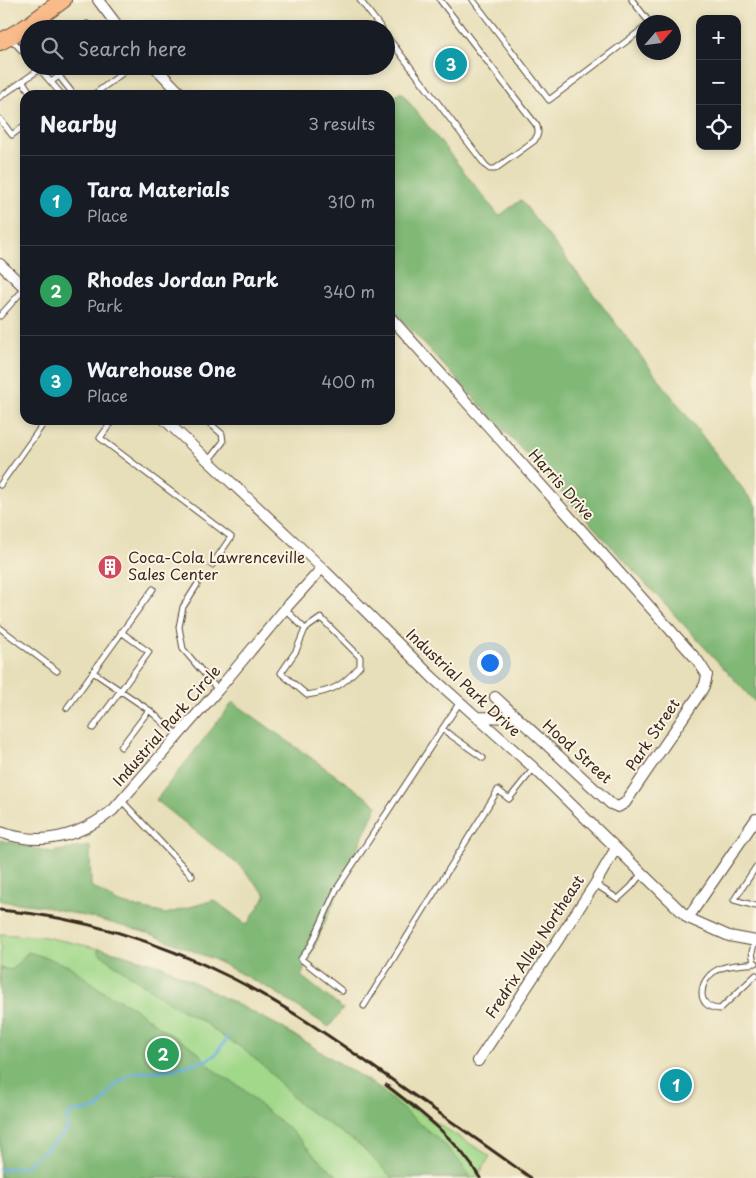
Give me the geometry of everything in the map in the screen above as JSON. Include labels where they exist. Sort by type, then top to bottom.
[{"type":"highway","points":[[36,20],[63,0]]},
{"type":"highway","points":[[5,40],[20,31]]},
{"type":"street","points":[[98,0],[113,20]]},
{"type":"street","points":[[163,75],[177,90]]},
{"type":"street","points":[[0,264],[20,283]]},
{"type":"street","name":"Harris Drive","points":[[395,323],[698,661],[707,675]]},
{"type":"street","name":"Industrial Park Drive","points":[[170,425],[322,568],[426,671],[534,768],[688,918],[729,936],[755,941]]},
{"type":"street","name":"Industrial Park Circle","points":[[0,832],[25,839],[66,836],[99,821],[113,810],[322,568]]},
{"type":"street","name":"Park Street","points":[[618,807],[624,803],[696,698],[705,684],[707,675]]},
{"type":"street","name":"Hood Street","points":[[495,697],[611,804],[618,807]]},
{"type":"street","points":[[476,717],[517,718]]},
{"type":"street","points":[[688,918],[756,820]]},
{"type":"street","name":"Fredrix Alley Northeast","points":[[478,1062],[595,884],[616,848]]},
{"type":"lane","points":[[360,0],[375,20]]},
{"type":"lane","points":[[395,46],[490,169],[496,169],[534,141],[539,132],[537,126],[440,0]]},
{"type":"lane","points":[[472,0],[550,100],[636,34]]},
{"type":"lane","points":[[632,0],[644,15]]},
{"type":"lane","points":[[5,40],[20,51]]},
{"type":"lane","points":[[0,97],[30,75]]},
{"type":"lane","points":[[45,75],[58,90]]},
{"type":"lane","points":[[100,90],[120,75]]},
{"type":"lane","points":[[51,82],[59,76],[70,90]]},
{"type":"lane","points":[[22,82],[28,90]]},
{"type":"lane","points":[[0,119],[12,135],[20,129]]},
{"type":"lane","points":[[0,316],[20,294]]},
{"type":"lane","points":[[0,486],[43,425]]},
{"type":"lane","points":[[109,425],[100,438],[231,537],[212,565]]},
{"type":"lane","points":[[208,461],[224,442],[222,434],[212,425]]},
{"type":"lane","points":[[197,585],[183,607],[179,627],[183,649],[218,690]]},
{"type":"lane","points":[[68,708],[153,588]]},
{"type":"lane","points":[[285,609],[305,629]]},
{"type":"lane","points":[[321,618],[360,657],[360,666],[349,678],[324,693],[307,695],[281,673],[296,651],[305,629],[321,618]]},
{"type":"lane","points":[[0,628],[57,672]]},
{"type":"lane","points":[[93,728],[149,652],[122,632]]},
{"type":"lane","points":[[94,672],[149,710],[178,735]]},
{"type":"lane","points":[[342,991],[301,959],[311,945],[336,890],[460,702]]},
{"type":"lane","points":[[121,747],[149,710]]},
{"type":"lane","points":[[442,729],[483,758]]},
{"type":"lane","points":[[364,1006],[498,790],[509,799],[534,768]]},
{"type":"lane","points":[[122,801],[192,876]]},
{"type":"lane","points":[[756,867],[734,900],[756,906]]},
{"type":"lane","points":[[595,884],[618,899],[642,873]]},
{"type":"lane","points":[[755,941],[752,952],[755,963],[718,969],[708,976],[703,983],[701,992],[709,1007],[720,1009],[756,975]]},
{"type":"green space","points":[[401,92],[499,216],[521,200],[756,506],[756,703],[395,312],[395,96]]},
{"type":"green space","points":[[233,702],[377,805],[301,976],[343,1009],[329,1027],[272,990],[213,959],[151,934],[42,906],[0,901],[0,840],[51,852],[90,846],[91,886],[119,903],[166,914],[214,900],[247,925],[266,895],[241,867],[156,800]]},
{"type":"green space","points":[[0,934],[45,937],[122,954],[162,966],[279,1026],[490,1156],[477,1178],[0,1178]]},
{"type":"green space","points":[[99,948],[162,966],[279,1026],[371,1083],[444,1144],[462,1164],[471,1178],[392,1178],[360,1145],[300,1105],[265,1067],[239,1046],[223,1037],[204,1022],[178,1008],[109,961],[98,952]]},
{"type":"green space","points":[[28,952],[71,967],[105,993],[131,1006],[165,1031],[195,1049],[215,1071],[243,1089],[295,1134],[314,1155],[340,1178],[0,1178],[0,968],[12,970]]},
{"type":"waterway","points":[[0,1170],[25,1167],[67,1131],[67,1117],[73,1112],[97,1109],[116,1084],[133,1073],[169,1070],[207,1060],[215,1055],[228,1037]]},
{"type":"railway","points":[[0,910],[30,913],[119,933],[177,953],[232,978],[273,1000],[331,1038],[531,1178]]},
{"type":"railway","points":[[386,1085],[438,1127],[461,1151],[480,1178]]},
{"type":"place","name":"Warehouse One","points":[[451,64]]},
{"type":"place","name":"Coca-Cola Lawrenceville Sales Center","points":[[110,567]]},
{"type":"place","name":"Rhodes Jordan Park","points":[[163,1054]]},
{"type":"place","name":"Tara Materials","points":[[676,1085]]}]
